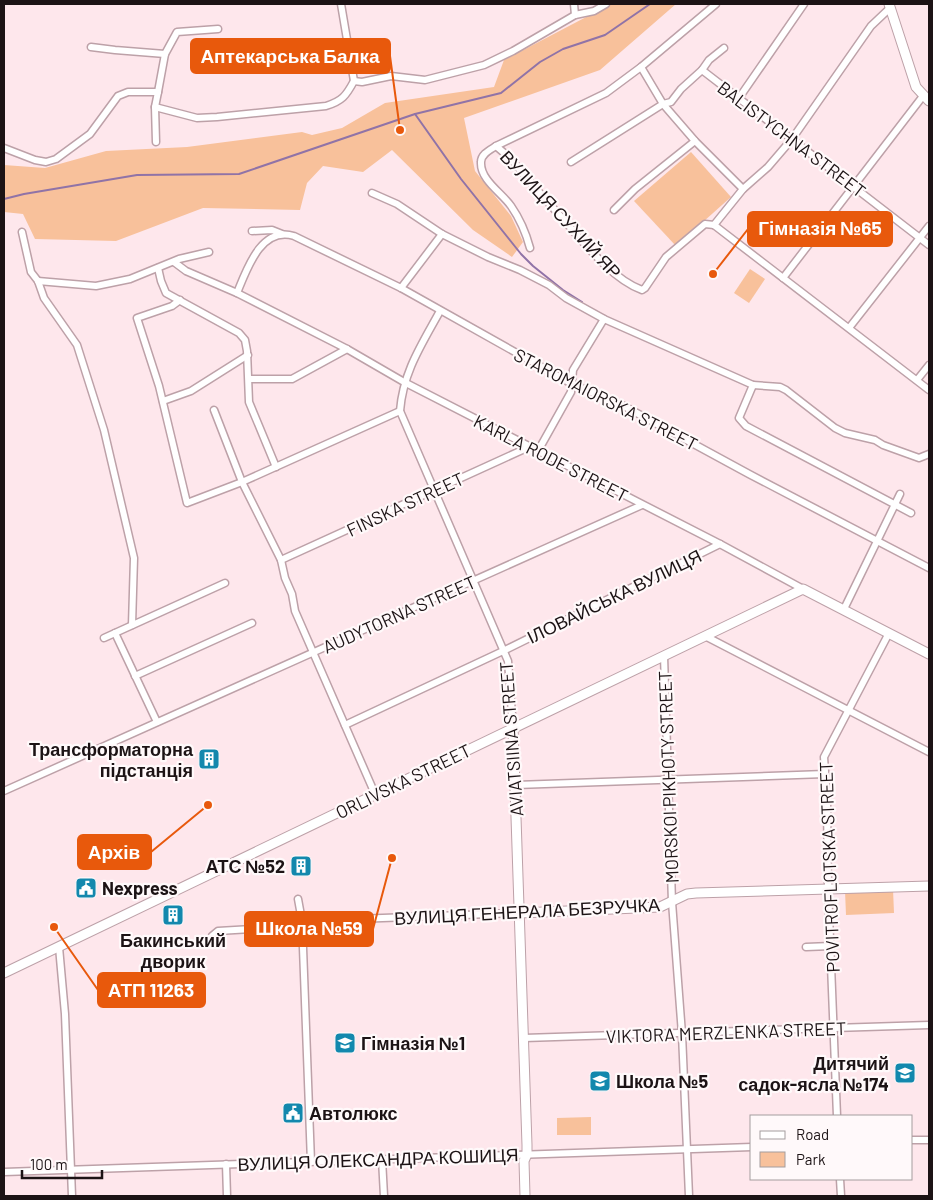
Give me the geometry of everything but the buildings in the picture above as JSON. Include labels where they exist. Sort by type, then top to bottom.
[{"type":"street","points":[[155,107],[197,118],[326,106],[338,102],[347,94],[354,81],[341,4]]},
{"type":"street","points":[[574,4],[575,15]]},
{"type":"street","points":[[354,81],[362,82],[391,76],[424,80],[484,65],[513,51],[575,15],[594,11],[606,4]]},
{"type":"street","name":"ВУЛИЦЯ СУХИЙ ЯР","points":[[530,248],[522,223],[510,205],[487,180],[482,171],[482,157],[496,146],[606,93],[641,67],[716,4]]},
{"type":"street","points":[[739,98],[804,4]]},
{"type":"street","points":[[782,278],[926,98],[916,87],[890,6],[871,26],[792,139],[768,167],[743,188],[714,225],[782,278],[929,390]]},
{"type":"street","points":[[156,142],[155,107],[165,54],[177,32],[218,29]]},
{"type":"street","points":[[91,46],[165,54]]},
{"type":"street","points":[[571,162],[663,104],[671,102],[680,89],[724,48]]},
{"type":"street","points":[[641,67],[663,104],[695,141],[743,188]]},
{"type":"street","name":"BALISTYCHNA STREET","points":[[702,70],[929,245]]},
{"type":"street","points":[[4,148],[35,160],[46,162],[56,159],[90,134],[118,96],[128,92],[158,92]]},
{"type":"street","points":[[614,210],[635,189],[695,141]]},
{"type":"street","name":"ВУЛИЦЯ СУХИЙ ЯР","points":[[496,146],[510,158],[592,252],[633,287],[642,290],[645,288],[666,258],[704,224],[714,225]]},
{"type":"street","points":[[372,194],[397,204],[442,234],[549,285],[566,298],[604,319],[753,385],[780,387],[786,390],[835,428],[845,433],[875,440],[883,445],[919,458],[929,454]]},
{"type":"street","points":[[849,328],[929,226]]},
{"type":"street","name":"STAROMAIORSKA STREET","points":[[252,231],[272,230],[294,236],[401,288],[572,384],[622,405],[929,568]]},
{"type":"street","points":[[22,232],[31,272],[38,281],[44,298],[77,345],[104,430],[134,558],[132,625]]},
{"type":"street","points":[[237,293],[247,269],[261,246],[270,238],[282,234]]},
{"type":"street","points":[[401,288],[442,234]]},
{"type":"street","points":[[38,281],[96,286],[130,279],[179,259],[210,252]]},
{"type":"street","name":"KARLA RODE STREET","points":[[174,262],[186,271],[237,293],[348,349],[404,382],[720,544],[929,654]]},
{"type":"street","points":[[158,268],[166,293],[239,333],[245,340],[248,355],[249,402],[276,467]]},
{"type":"street","points":[[180,300],[172,306],[137,318],[163,401],[187,503],[242,482],[400,411],[407,374],[440,311]]},
{"type":"street","points":[[538,451],[571,392],[573,370],[604,319]]},
{"type":"street","points":[[249,379],[292,378],[348,349]]},
{"type":"street","points":[[163,401],[191,391],[248,355]]},
{"type":"street","points":[[917,380],[929,365]]},
{"type":"street","points":[[753,385],[739,418],[741,422],[816,464],[911,513]]},
{"type":"street","points":[[214,410],[242,482],[281,560],[285,578],[292,594],[295,611],[375,794]]},
{"type":"street","name":"AVIATSIINA STREET","points":[[400,411],[508,660],[516,785],[527,1154],[524,1161],[525,1196]]},
{"type":"street","name":"FINSKA STREET","points":[[281,560],[529,447]]},
{"type":"street","points":[[844,610],[900,494]]},
{"type":"street","name":"AUDYTORNA STREET","points":[[4,791],[642,505]]},
{"type":"street","name":"ІЛОВАЙСЬКА ВУЛИЦЯ","points":[[345,725],[504,651],[720,544]]},
{"type":"street","points":[[104,638],[225,583]]},
{"type":"street","name":"ORLIVSKA STREET","points":[[4,973],[803,588]]},
{"type":"street","points":[[135,676],[252,623]]},
{"type":"street","points":[[116,632],[156,722]]},
{"type":"street","name":"POVITROFLOTSKA STREET","points":[[837,1115],[828,889],[828,813],[824,757],[889,633]]},
{"type":"street","points":[[705,636],[929,752]]},
{"type":"street","name":"MORSKOI PIKHOTY STREET","points":[[664,656],[672,902],[682,1034],[688,1196]]},
{"type":"street","points":[[516,785],[825,774]]},
{"type":"street","name":"ВУЛИЦЯ ГЕНЕРАЛА БЕЗРУЧКА","points":[[212,936],[218,931],[302,923],[660,907],[687,894],[696,893],[929,886]]},
{"type":"street","points":[[298,898],[302,923],[311,1162]]},
{"type":"street","points":[[806,947],[831,946]]},
{"type":"street","points":[[59,947],[65,1014],[72,1196]]},
{"type":"street","name":"VIKTORA MERZLENKA STREET","points":[[524,1038],[929,1025]]},
{"type":"street","points":[[913,1140],[929,1140]]},
{"type":"street","name":"ВУЛИЦЯ ОЛЕКСАНДРА КОШИЦЯ","points":[[4,1172],[750,1147]]},
{"type":"street","points":[[382,1159],[384,1196]]},
{"type":"street","points":[[226,1164],[227,1196]]},
{"type":"street","points":[[840,1180],[841,1196]]},
{"type":"green space","points":[[611,4],[676,4],[600,70],[464,118],[475,171],[511,216],[523,242],[512,257],[473,230],[392,150],[363,172],[323,166],[307,183],[300,210],[203,208],[116,241],[35,239],[23,214],[4,212],[4,165],[45,168],[106,151],[187,147],[302,132],[312,135],[342,128],[385,103],[494,87],[504,60]]},
{"type":"green space","points":[[691,152],[731,197],[676,246],[634,201]]},
{"type":"green space","points":[[750,269],[765,279],[749,303],[734,293]]},
{"type":"green space","points":[[893,889],[894,913],[846,915],[845,891]]},
{"type":"green space","points":[[591,1117],[591,1135],[557,1135],[557,1118]]},
{"type":"waterway","points":[[4,199],[137,175],[239,174],[415,114],[501,93],[540,62],[563,49],[605,35],[650,4]]},
{"type":"waterway","points":[[415,114],[461,179],[521,254],[563,290],[582,302]]},
{"type":"place","name":"Аптекарська Балка","points":[[400,130]]},
{"type":"place","name":"Гімназія №65","points":[[713,274]]},
{"type":"place","name":"Трансформаторна підстанція","points":[[209,759]]},
{"type":"place","name":"Архів","points":[[208,805]]},
{"type":"place","name":"Школа №59","points":[[392,858]]},
{"type":"place","name":"АТС №52","points":[[301,866]]},
{"type":"place","name":"Nexpress","points":[[86,888]]},
{"type":"place","name":"Бакинський дворик","points":[[173,915]]},
{"type":"place","name":"АТП 11263","points":[[54,927]]},
{"type":"place","name":"Гімназія №1","points":[[345,1043]]},
{"type":"place","name":"Дитячий садок-ясла №174","points":[[905,1073]]},
{"type":"place","name":"Школа №5","points":[[600,1081]]},
{"type":"place","name":"Автолюкс","points":[[293,1113]]}]
